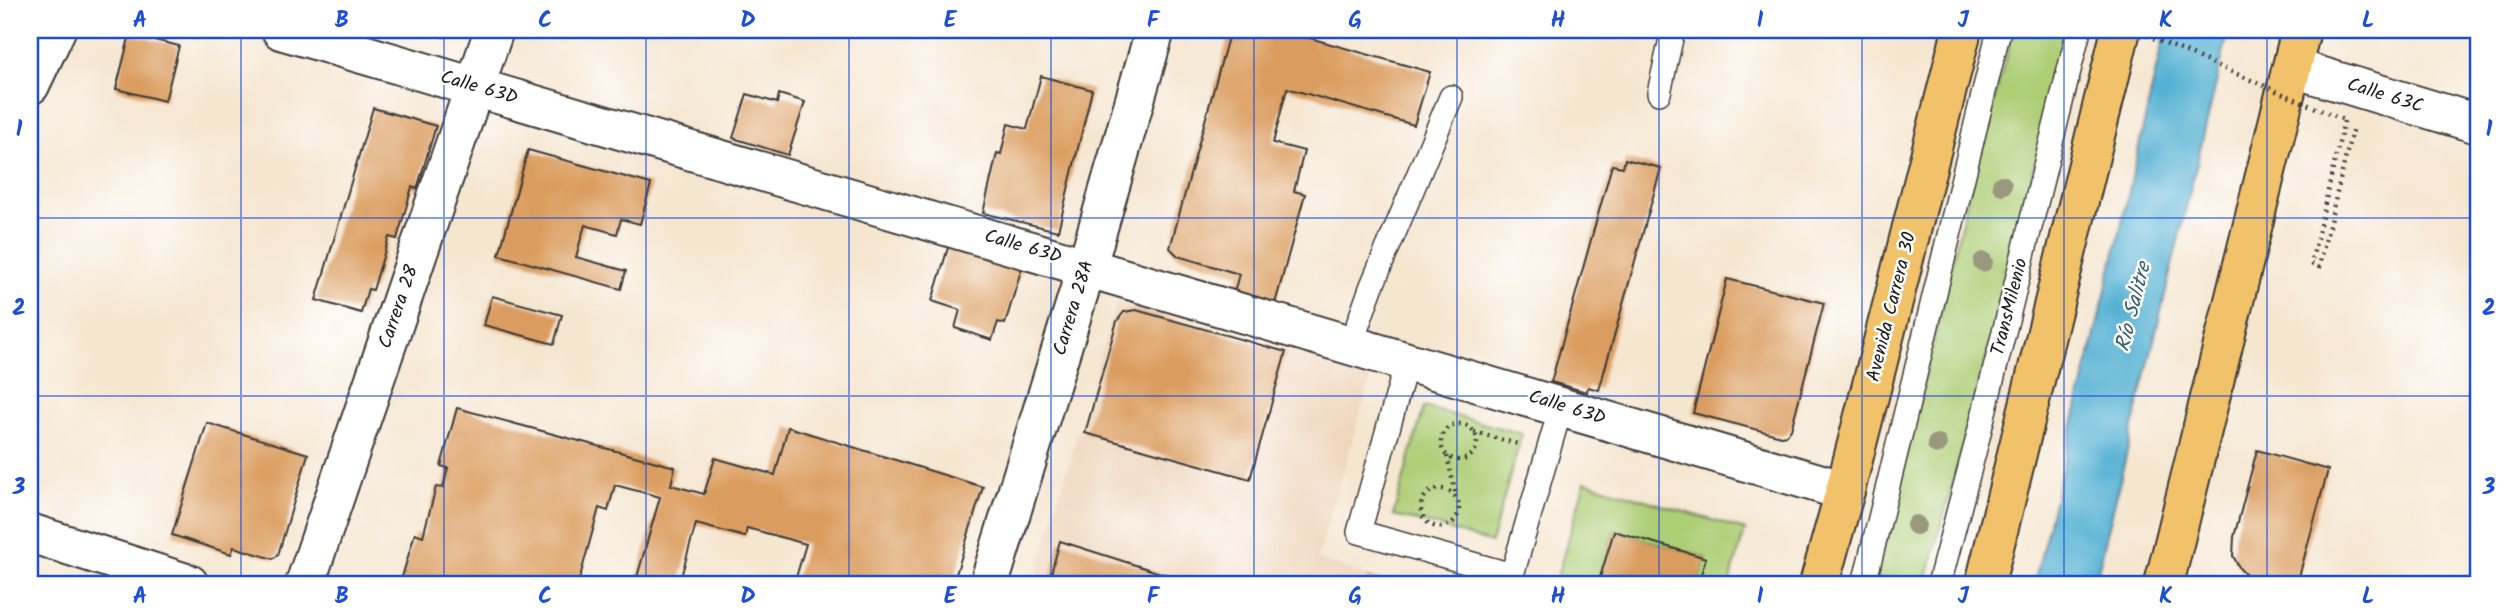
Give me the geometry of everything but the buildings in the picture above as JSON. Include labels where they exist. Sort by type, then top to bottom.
[{"type":"highway","name":"Avenida Carrera 30","points":[[1819,584],[1846,491],[1962,30]]},
{"type":"highway","points":[[1984,584],[2121,30]]},
{"type":"highway","points":[[2164,584],[2301,30]]},
{"type":"street","points":[[30,85],[56,30]]},
{"type":"street","name":"Calle 63D","points":[[281,30],[1846,491]]},
{"type":"street","name":"Carrera 28","points":[[305,584],[494,30]]},
{"type":"street","name":"Carrera 28A","points":[[989,584],[1087,266],[1155,30]]},
{"type":"street","name":"Calle 63C","points":[[2292,68],[2478,124]]},
{"type":"street","points":[[30,533],[190,584]]},
{"type":"lane","points":[[1659,93],[1673,30]]},
{"type":"lane","points":[[1864,584],[1999,30]]},
{"type":"lane","name":"TransMilenio","points":[[1939,584],[2079,30]]},
{"type":"lane","points":[[1350,344],[1451,97]]},
{"type":"lane","points":[[1407,361],[1359,531],[1378,537],[1513,575],[1560,407]]},
{"type":"path","points":[[2134,30],[2344,120],[2311,264],[2319,267],[2353,128]]},
{"type":"path","points":[[1447,455],[1463,460],[1473,453],[1477,443],[1470,428],[1458,424],[1447,429],[1441,439],[1441,445],[1447,455],[1457,500],[1458,512],[1452,522],[1446,525],[1429,523],[1422,513],[1422,500],[1430,491],[1443,489],[1457,500]]},
{"type":"shaded area","points":[[1117,300],[1372,375],[1317,559],[1367,576],[1365,584],[1034,584]]},
{"type":"green space","points":[[2013,30],[2069,30],[1972,413],[1925,584],[1875,584],[1964,213]]},
{"type":"green space","points":[[1424,407],[1522,434],[1491,543],[1434,525],[1393,516]]},
{"type":"green space","points":[[1585,482],[1745,530],[1729,584],[1698,584],[1706,558],[1614,531],[1598,584],[1555,584]]},
{"type":"water","name":"Río Salitre","points":[[2165,30],[2229,30],[2095,584],[2034,584],[2117,244]]}]
